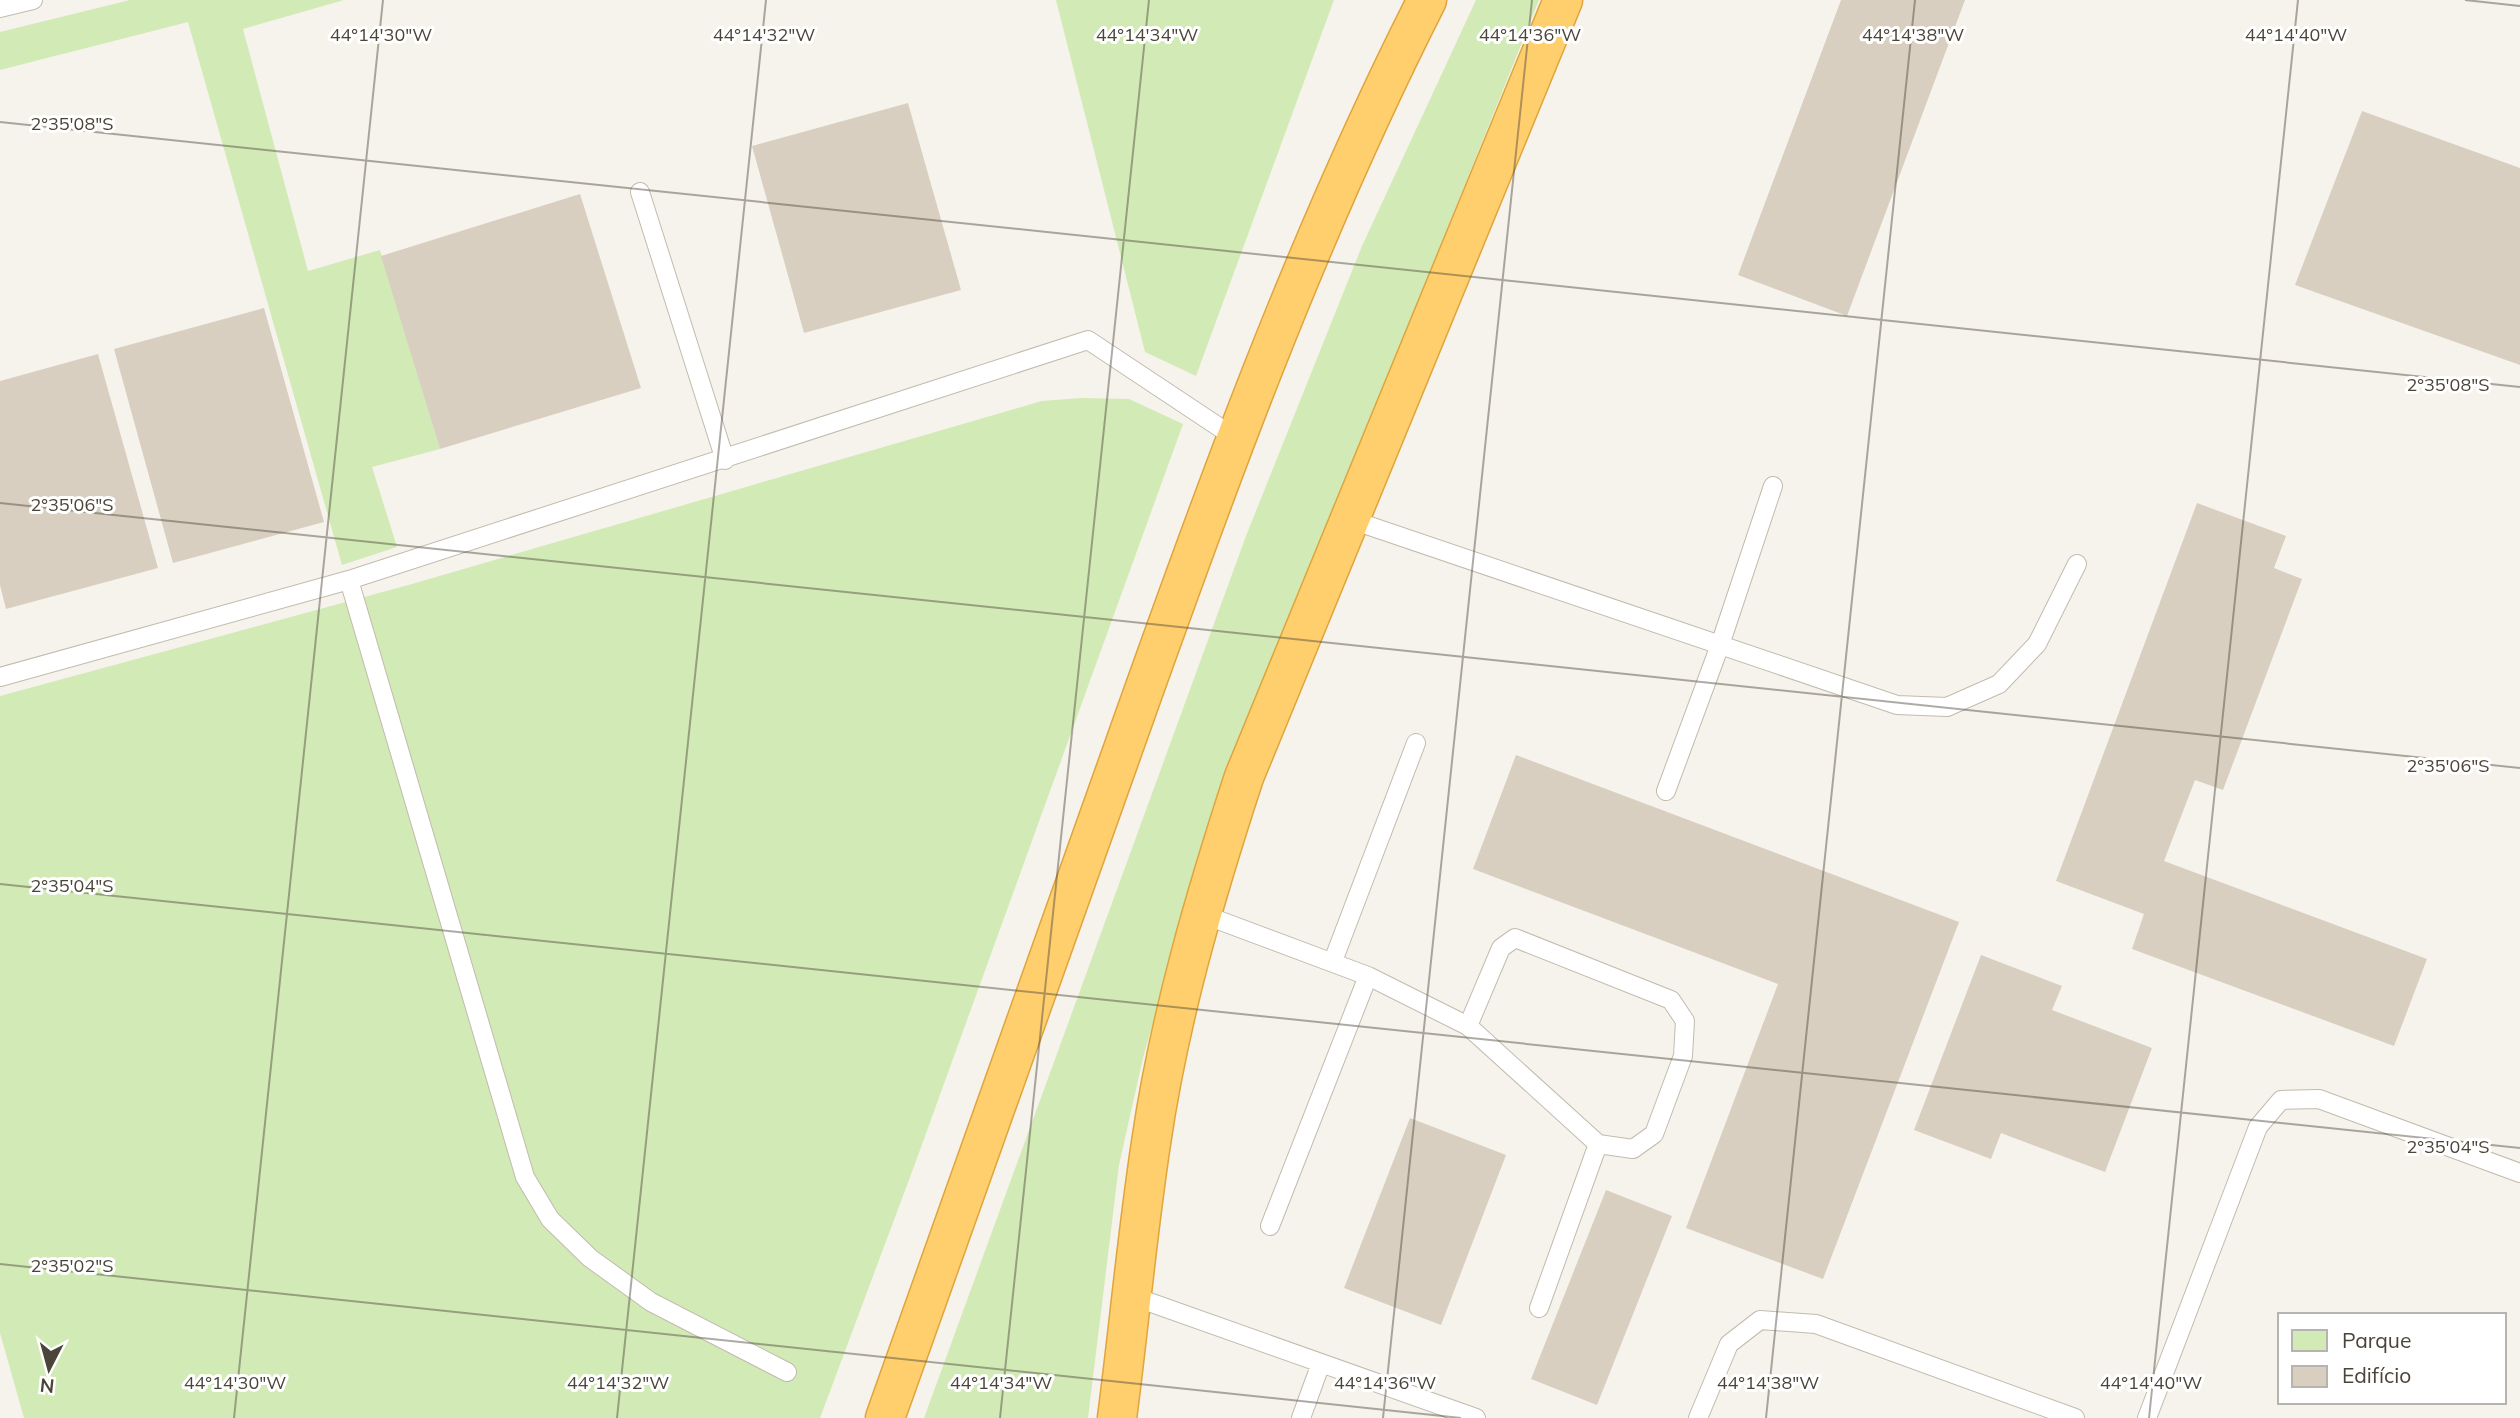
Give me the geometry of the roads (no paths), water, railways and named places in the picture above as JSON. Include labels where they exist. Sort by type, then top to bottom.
[{"type":"highway","points":[[885,1418],[1189,562],[1327,211],[1427,0]]},
{"type":"highway","points":[[1117,1418],[1151,1142],[1173,1029],[1202,914],[1244,777],[1563,0]]},
{"type":"lane","points":[[0,8],[33,0]]},
{"type":"lane","points":[[640,192],[725,460]]},
{"type":"lane","points":[[0,677],[349,580],[1088,340],[1237,439]]},
{"type":"lane","points":[[1666,791],[1720,645],[1773,486]]},
{"type":"lane","points":[[1349,519],[1897,705],[1947,707],[1999,684],[2037,644],[2077,564]]},
{"type":"lane","points":[[349,580],[524,1177],[551,1219],[590,1258],[651,1302],[787,1373]]},
{"type":"lane","points":[[1333,961],[1416,743]]},
{"type":"lane","points":[[1202,914],[1368,975],[1468,1026],[1598,1144],[1633,1149],[1654,1134],[1683,1056],[1685,1021],[1671,1000],[1515,938],[1501,948],[1468,1026]]},
{"type":"lane","points":[[1270,1226],[1368,975]]},
{"type":"lane","points":[[2147,1418],[2258,1127],[2281,1100],[2319,1099],[2520,1173]]},
{"type":"lane","points":[[1539,1308],[1598,1144]]},
{"type":"lane","points":[[1132,1296],[1476,1418]]},
{"type":"lane","points":[[1698,1418],[1729,1344],[1760,1320],[1816,1324],[2075,1418]]},
{"type":"lane","points":[[1301,1418],[1321,1363]]}]
